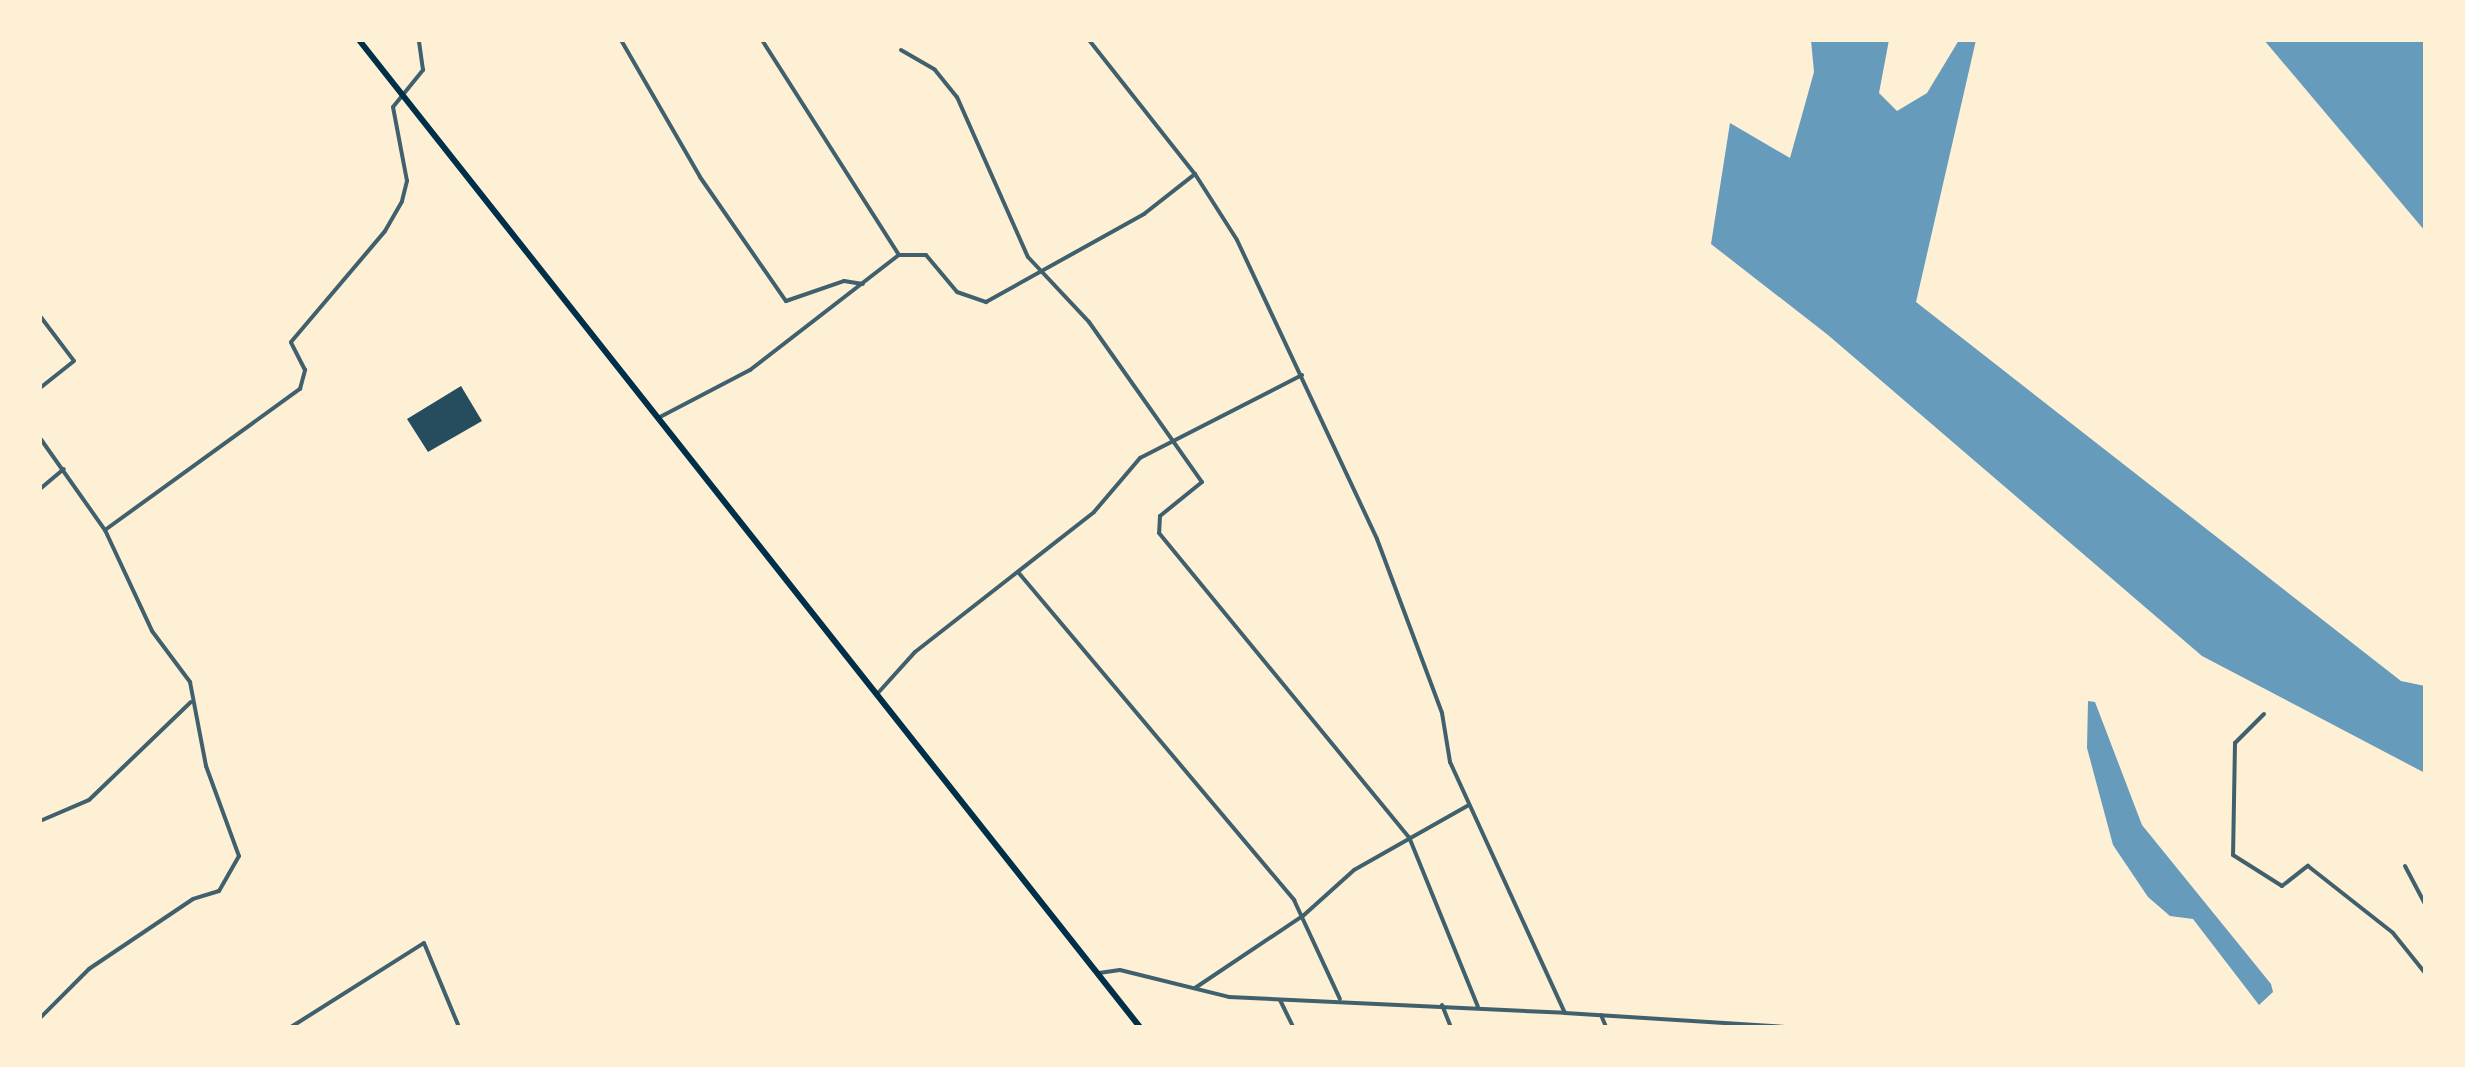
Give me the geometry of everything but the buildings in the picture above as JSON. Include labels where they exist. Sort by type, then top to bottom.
[{"type":"main road","points":[[359,40],[1140,1027]]},
{"type":"street","points":[[104,530],[300,389],[305,370],[291,342],[385,231],[402,201],[407,181],[393,108],[423,70],[419,40]]},
{"type":"street","points":[[621,40],[700,178],[786,301],[844,281],[862,284]]},
{"type":"street","points":[[762,40],[899,255]]},
{"type":"street","points":[[1089,40],[1195,174],[1237,240],[1377,539],[1469,805],[1564,1012]]},
{"type":"street","points":[[901,50],[935,70],[957,97],[1012,229],[1041,273],[1088,322],[1202,482],[1160,516],[1159,534],[1409,838],[1478,1006]]},
{"type":"street","points":[[660,417],[750,370],[899,255],[926,256],[958,292],[976,300],[1002,296],[1144,214],[1195,174]]},
{"type":"street","points":[[40,316],[74,361],[40,388]]},
{"type":"street","points":[[878,694],[915,652],[1094,512],[1140,458],[1162,442],[1177,444],[1302,375]]},
{"type":"street","points":[[40,438],[104,530],[152,630],[190,682],[191,702],[217,802],[240,856],[219,891],[194,898],[89,968],[40,1018]]},
{"type":"street","points":[[40,489],[64,470]]},
{"type":"street","points":[[1018,572],[1304,915],[1340,999]]},
{"type":"street","points":[[40,821],[89,800],[191,702]]},
{"type":"street","points":[[2264,714],[2235,743],[2232,855],[2282,886],[2308,866],[2393,933],[2425,972]]},
{"type":"street","points":[[1193,989],[1304,915],[1354,870],[1469,805]]},
{"type":"street","points":[[2405,866],[2425,904]]},
{"type":"street","points":[[292,1027],[424,942],[460,1027]]},
{"type":"street","points":[[1098,974],[1120,970],[1193,989],[1279,998],[1478,1006],[1786,1027]]},
{"type":"street","points":[[1279,998],[1293,1027]]},
{"type":"street","points":[[1442,1005],[1451,1027]]},
{"type":"street","points":[[1600,1015],[1606,1027]]},
{"type":"water","points":[[1811,40],[1889,40],[1879,93],[1897,111],[1927,93],[1959,40],[1976,40],[1916,302],[2401,681],[2425,686],[2425,773],[2202,656],[1828,335],[1711,244],[1730,123],[1790,158],[1814,72]]},
{"type":"water","points":[[2264,40],[2425,40],[2425,231]]},
{"type":"water","points":[[2088,701],[2095,702],[2142,825],[2271,984],[2273,992],[2259,1005],[2193,919],[2170,916],[2148,897],[2113,845],[2087,748]]}]
